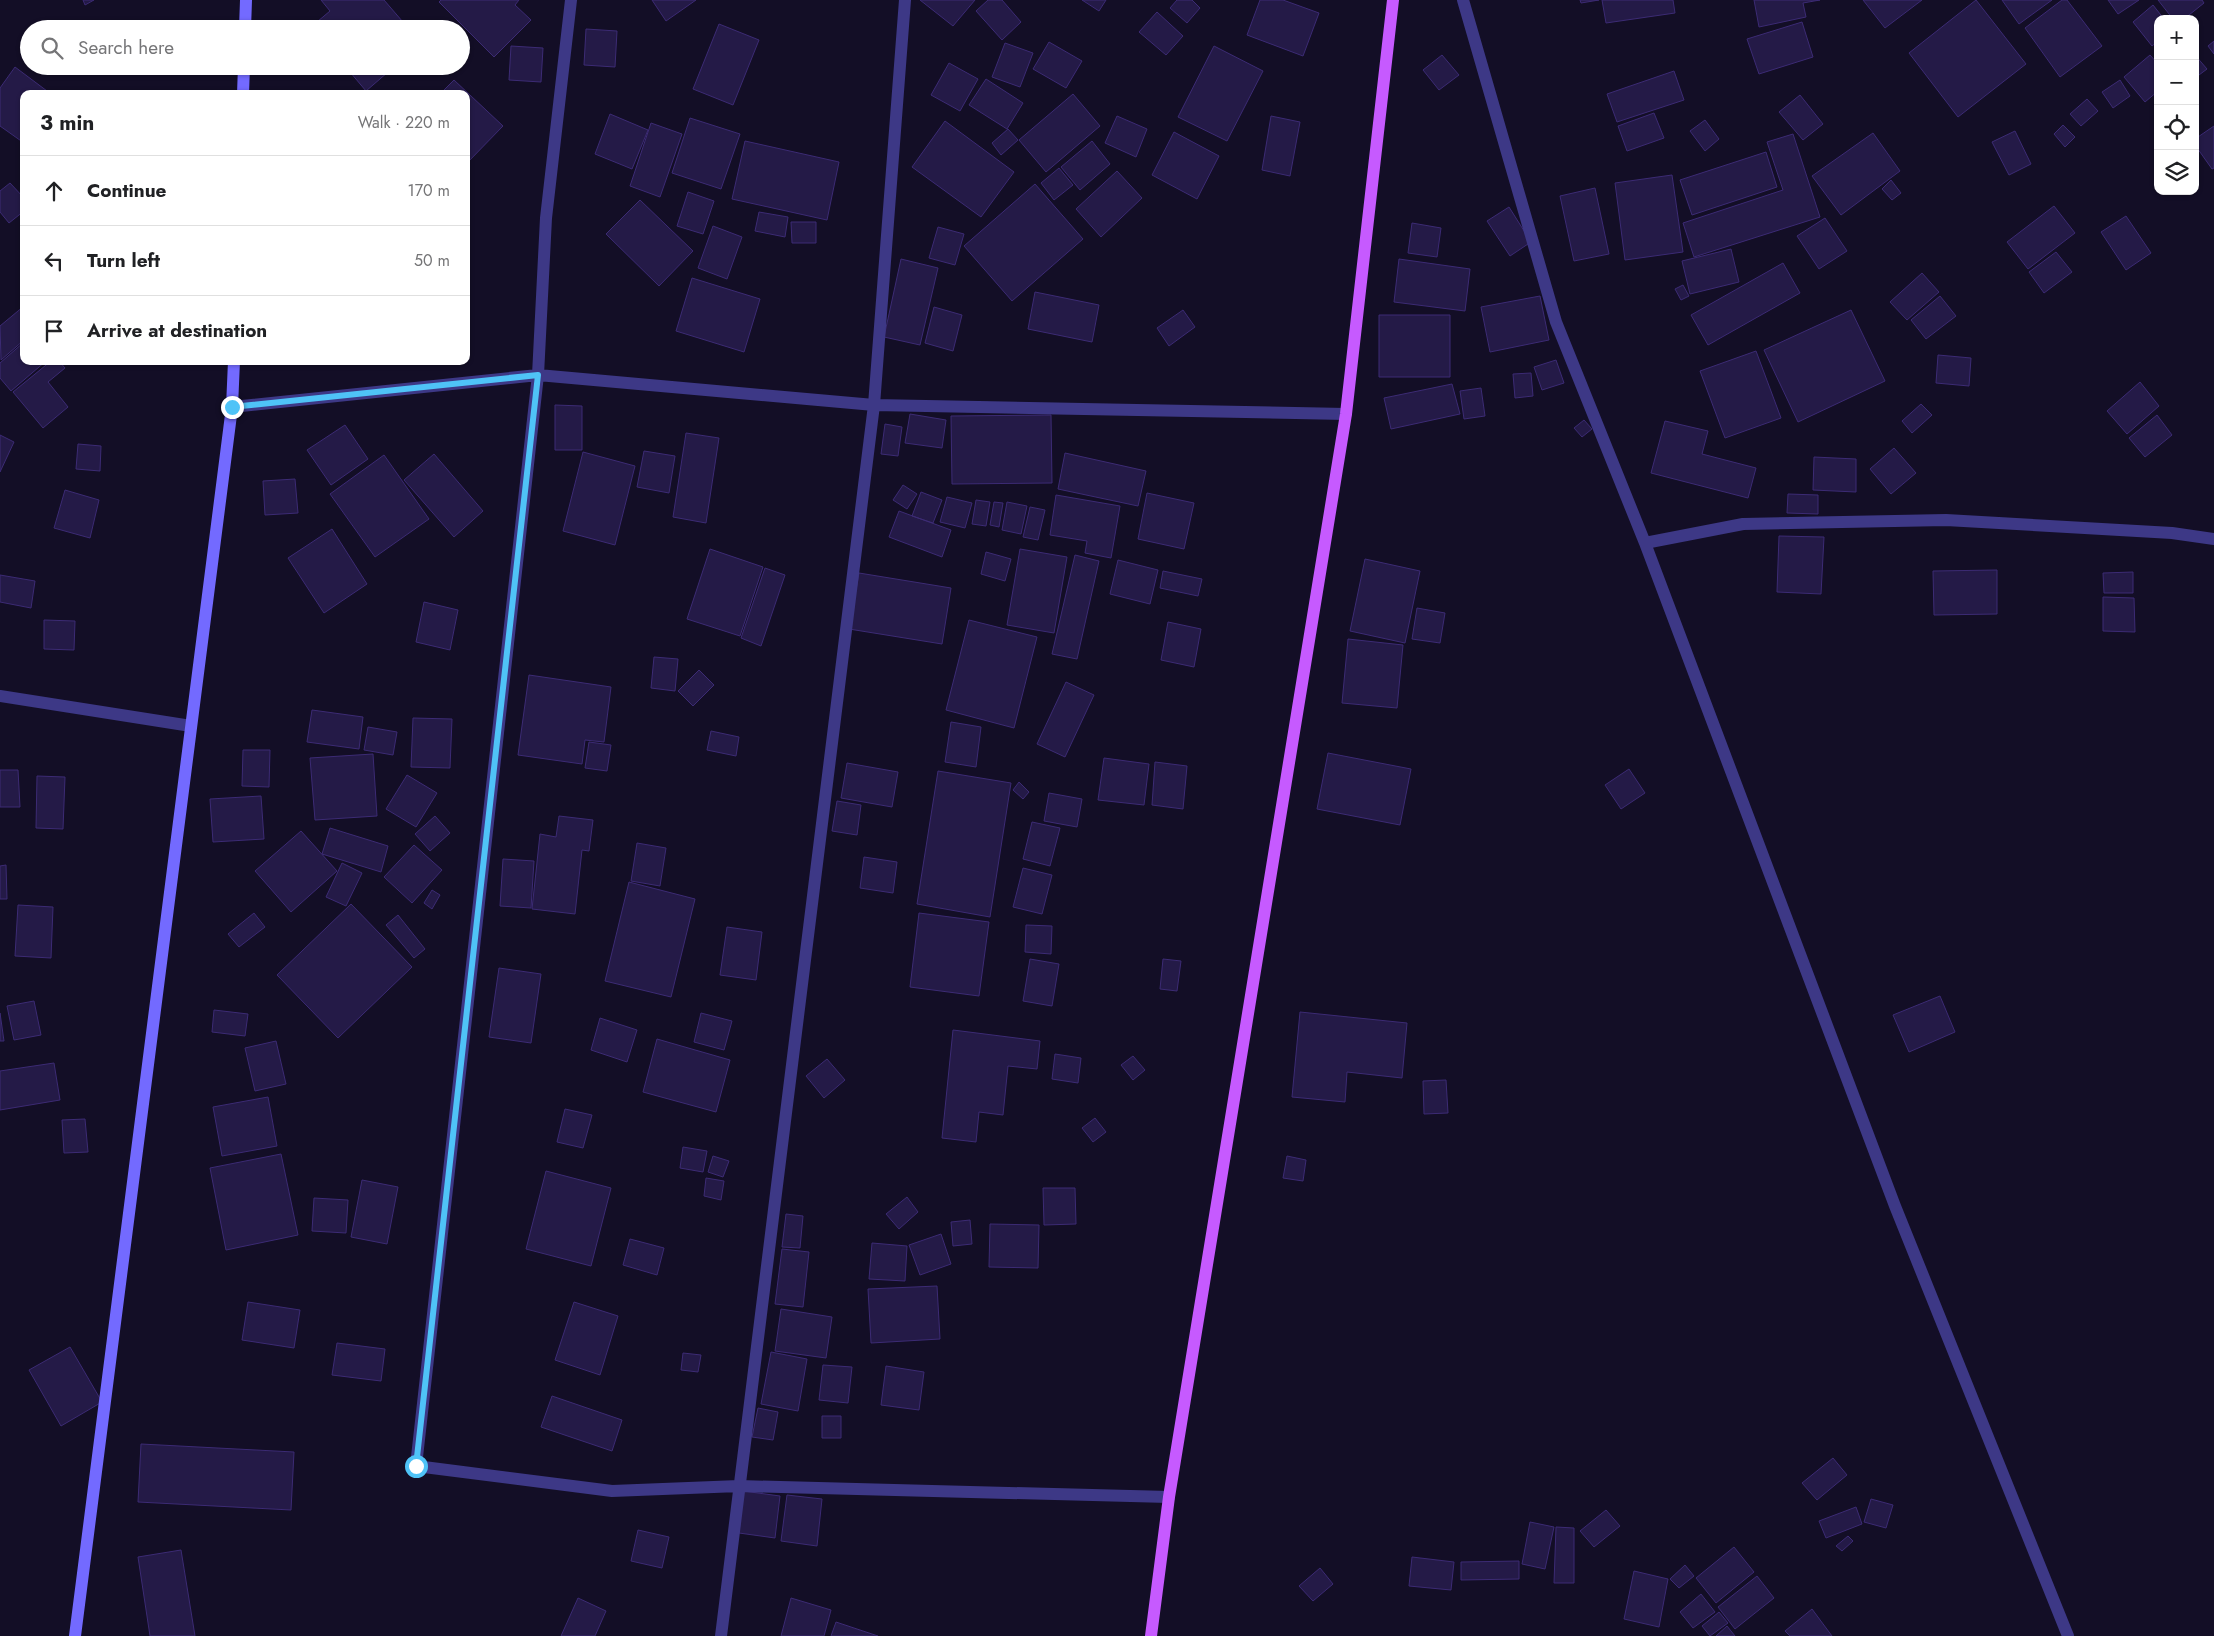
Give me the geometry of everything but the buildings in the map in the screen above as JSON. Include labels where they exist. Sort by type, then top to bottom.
[{"type":"main road","points":[[1151,1636],[1170,1497],[1346,414],[1393,0]]},
{"type":"street","points":[[245,20],[246,0]]},
{"type":"street","points":[[570,0],[546,218],[538,375],[416,1466],[612,1491],[739,1486],[1170,1497]]},
{"type":"street","points":[[721,1636],[874,405],[905,0]]},
{"type":"street","points":[[1463,0],[1556,322],[1645,543],[1895,1206],[2068,1636]]},
{"type":"street","points":[[243,90],[244,75]]},
{"type":"street","points":[[75,1636],[232,407],[234,365]]},
{"type":"street","points":[[232,407],[538,375],[874,405],[1346,414]]},
{"type":"street","points":[[1645,543],[1743,524],[1946,520],[2172,532],[2214,539]]},
{"type":"street","points":[[0,696],[191,726]]},
{"type":"route","points":[[232,407],[538,375],[416,1466]]}]
